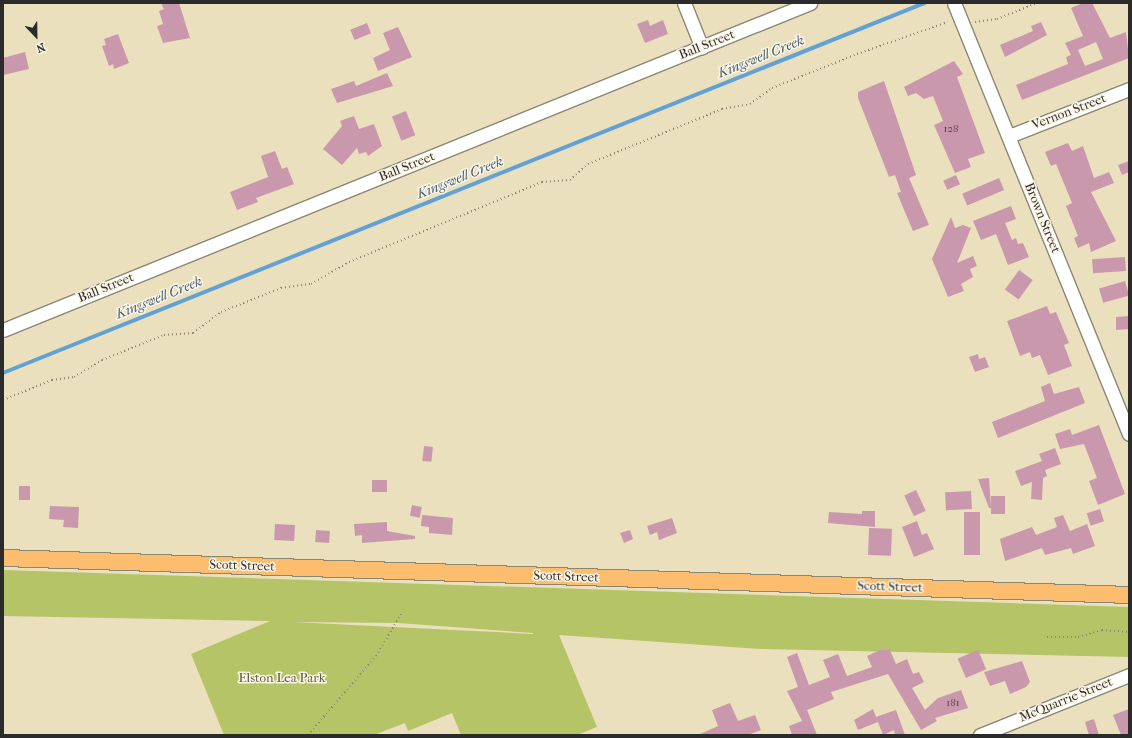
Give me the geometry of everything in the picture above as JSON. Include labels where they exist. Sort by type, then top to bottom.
[{"type":"main road","name":"Scott Street","points":[[3,558],[1129,596]]},
{"type":"street","points":[[684,3],[702,48]]},
{"type":"street","name":"Ball Street","points":[[3,330],[810,3]]},
{"type":"street","name":"Brown Street","points":[[954,3],[1129,434]]},
{"type":"street","name":"Vernon Street","points":[[1009,136],[1129,89]]},
{"type":"street","name":"McQuarrie Street","points":[[980,735],[1129,675]]},
{"type":"path","points":[[975,22],[997,19],[1037,3]]},
{"type":"path","points":[[3,400],[52,380],[74,377],[102,360],[164,335],[193,332],[221,312],[281,288],[311,284],[356,259],[542,182],[570,180],[588,164],[722,109],[750,104],[772,88],[857,54],[949,22]]},
{"type":"path","points":[[308,735],[342,698],[376,656],[401,614]]},
{"type":"path","points":[[1047,637],[1078,637],[1102,630],[1129,632]]},
{"type":"green space","name":"Elston Lea Park","points":[[3,570],[1129,607],[1129,657],[760,649],[559,635],[597,727],[577,735],[461,735],[452,713],[408,731],[405,723],[374,735],[224,735],[191,654],[270,621],[3,616]],"holes":[[[292,622],[398,623],[533,633],[533,634]]]},
{"type":"building","points":[[161,3],[179,3],[190,38],[163,43],[157,26],[163,24],[159,11],[164,9]]},
{"type":"building","points":[[1083,3],[1092,3],[1110,38],[1126,32],[1129,58],[1022,100],[1016,85],[1068,64],[1066,57],[1071,55],[1065,43],[1083,36],[1071,8]],"holes":[[[1096,42],[1103,59],[1085,66],[1078,50]]]},
{"type":"building","points":[[648,20],[650,26],[663,20],[668,34],[645,43],[637,24]]},
{"type":"building","points":[[1041,22],[1047,35],[1005,57],[1000,45],[1033,31],[1031,26]]},
{"type":"building","points":[[367,23],[371,33],[354,40],[350,30]]},
{"type":"building","points":[[398,27],[412,57],[378,71],[373,58],[390,50],[383,33]]},
{"type":"building","points":[[118,34],[129,63],[114,69],[113,64],[109,66],[102,46],[106,45],[104,39]]},
{"type":"building","points":[[25,52],[29,69],[3,75],[3,58]]},
{"type":"building","points":[[954,61],[963,74],[957,77],[985,153],[968,159],[971,167],[955,173],[934,125],[943,121],[933,96],[924,99],[916,93],[908,96],[904,87]]},
{"type":"building","points":[[387,73],[393,86],[337,103],[331,89],[354,81],[356,86]]},
{"type":"building","points":[[884,81],[916,175],[909,178],[929,225],[913,231],[897,193],[901,192],[895,175],[889,177],[858,98],[858,92]]},
{"type":"building","points":[[406,111],[415,135],[401,141],[392,116]]},
{"type":"building","points":[[354,116],[359,129],[374,124],[382,146],[368,156],[366,152],[359,154],[357,148],[342,165],[323,149],[342,126],[340,121]]},
{"type":"building","points":[[1068,143],[1072,151],[1083,146],[1094,178],[1109,172],[1114,183],[1091,192],[1116,241],[1091,252],[1089,243],[1078,248],[1074,238],[1078,236],[1066,206],[1072,203],[1056,164],[1051,166],[1045,152]]},
{"type":"building","points":[[275,151],[282,169],[287,167],[294,184],[256,198],[258,202],[237,210],[230,192],[268,177],[261,156]]},
{"type":"building","points":[[1129,161],[1129,172],[1122,175],[1118,165]]},
{"type":"building","points":[[956,175],[960,184],[947,190],[943,181]]},
{"type":"building","points":[[999,178],[1004,190],[967,206],[962,194]]},
{"type":"building","points":[[1011,206],[1016,219],[1005,223],[1012,240],[1016,238],[1018,244],[1023,243],[1029,257],[1008,265],[996,234],[981,240],[973,221]]},
{"type":"building","points":[[951,217],[955,228],[963,225],[971,228],[957,263],[973,256],[977,266],[970,269],[973,277],[961,284],[964,291],[948,297],[932,259]]},
{"type":"building","points":[[1125,257],[1126,271],[1093,273],[1092,259]]},
{"type":"building","points":[[1019,270],[1033,280],[1019,299],[1005,289]]},
{"type":"building","points":[[1125,281],[1129,295],[1103,303],[1099,288]]},
{"type":"building","points":[[1047,306],[1050,314],[1056,312],[1069,343],[1064,345],[1072,366],[1048,375],[1040,355],[1032,358],[1030,352],[1020,356],[1007,321]]},
{"type":"building","points":[[1129,316],[1129,329],[1116,330],[1116,317]]},
{"type":"building","points":[[978,354],[979,359],[985,357],[989,367],[975,372],[969,357]]},
{"type":"building","points":[[1050,383],[1054,394],[1079,387],[1085,403],[998,438],[992,422],[1045,401],[1041,387]]},
{"type":"building","points":[[1099,425],[1125,494],[1098,505],[1089,481],[1097,478],[1084,444],[1060,449],[1055,434],[1070,429],[1072,435]]},
{"type":"building","points":[[424,446],[433,447],[431,462],[422,461]]},
{"type":"building","points":[[1055,448],[1061,464],[1045,470],[1047,476],[1043,478],[1042,500],[1031,499],[1032,482],[1021,486],[1015,471],[1042,461],[1039,454]]},
{"type":"building","points":[[989,478],[991,508],[989,508],[978,479]]},
{"type":"building","points":[[372,480],[387,480],[387,492],[372,492]]},
{"type":"building","points":[[19,486],[30,486],[30,500],[19,500]]},
{"type":"building","points":[[916,490],[926,511],[914,516],[904,495]]},
{"type":"building","points":[[971,491],[972,509],[946,510],[945,492]]},
{"type":"building","points":[[991,496],[1005,496],[1005,514],[991,514]]},
{"type":"building","points":[[412,505],[422,507],[420,518],[410,516]]},
{"type":"building","points":[[50,506],[79,507],[78,528],[63,527],[64,520],[49,519]]},
{"type":"building","points":[[1100,509],[1104,521],[1091,526],[1087,513]]},
{"type":"building","points":[[862,511],[875,511],[875,527],[828,523],[829,512],[862,514]]},
{"type":"building","points":[[964,512],[980,512],[980,555],[964,555]]},
{"type":"building","points":[[422,515],[453,518],[452,535],[429,533],[429,527],[421,526]]},
{"type":"building","points":[[1063,515],[1070,531],[1087,524],[1095,546],[1073,554],[1071,548],[1045,555],[1042,548],[1005,561],[1000,539],[1032,527],[1036,535],[1057,527],[1054,518]]},
{"type":"building","points":[[672,518],[677,533],[659,540],[657,532],[650,535],[647,526]]},
{"type":"building","points":[[917,521],[922,535],[927,533],[934,549],[914,557],[902,527]]},
{"type":"building","points":[[387,522],[387,531],[415,536],[415,539],[362,543],[362,535],[355,536],[354,524]]},
{"type":"building","points":[[275,524],[295,525],[294,541],[274,540]]},
{"type":"building","points":[[869,528],[892,529],[891,556],[868,555]]},
{"type":"building","points":[[316,530],[330,531],[329,543],[315,542]]},
{"type":"building","points":[[630,530],[633,539],[624,543],[620,533]]},
{"type":"building","points":[[880,650],[890,650],[896,664],[907,659],[913,674],[919,672],[924,682],[912,688],[925,710],[938,698],[961,690],[968,708],[935,718],[937,721],[921,730],[888,674],[831,692],[834,699],[807,710],[817,735],[792,735],[789,726],[802,721],[787,691],[798,687],[787,657],[797,653],[809,685],[830,677],[823,660],[838,654],[847,676],[872,667],[867,656]]},
{"type":"building","points":[[978,650],[986,669],[966,678],[958,659]]},
{"type":"building","points":[[1022,661],[1030,682],[1026,687],[1010,694],[1005,681],[990,686],[984,672]]},
{"type":"building","points":[[730,703],[738,721],[755,715],[761,730],[748,735],[698,735],[718,726],[712,710]]},
{"type":"building","points":[[873,709],[878,722],[858,730],[854,720]]},
{"type":"building","points":[[1129,709],[1129,735],[1121,735],[1113,715]]},
{"type":"building","points":[[896,710],[905,735],[895,735],[894,730],[883,735],[876,717]]},
{"type":"building","points":[[1094,719],[1099,735],[1089,735],[1085,722]]},
{"type":"waterway","name":"Kingswell Creek","points":[[3,373],[925,3]]}]
